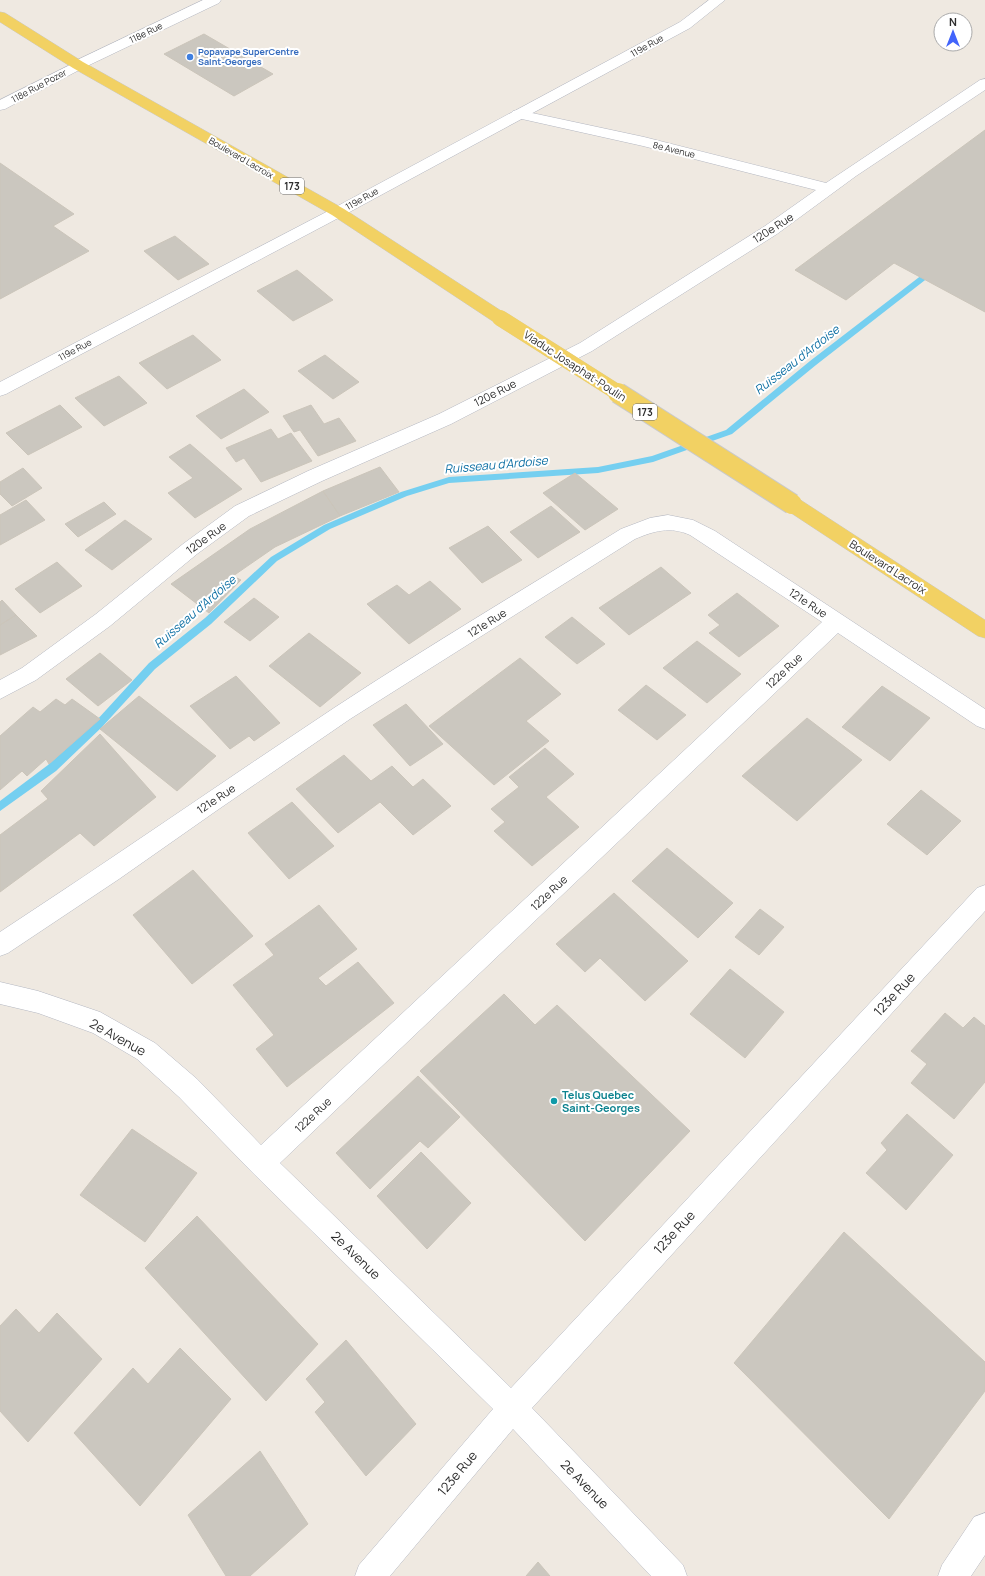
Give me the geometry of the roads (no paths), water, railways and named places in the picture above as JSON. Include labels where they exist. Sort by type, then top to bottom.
[{"type":"main road","name":"Boulevard Lacroix","points":[[0,16],[78,65],[338,212],[500,318]]},
{"type":"main road","name":"Viaduc Josaphat-Poulin","points":[[500,318],[792,504]]},
{"type":"main road","name":"Boulevard Lacroix","points":[[792,504],[985,630]]},
{"type":"street","name":"118e Rue","points":[[78,65],[214,0]]},
{"type":"street","name":"119e Rue","points":[[0,390],[338,212],[685,25],[718,0]]},
{"type":"street","name":"118e Rue Pozer","points":[[0,106],[78,65]]},
{"type":"street","name":"120e Rue","points":[[0,690],[29,674],[103,620],[190,549],[242,511],[315,476],[445,419],[586,347],[771,230],[851,173],[985,83]]},
{"type":"street","name":"8e Avenue","points":[[518,114],[644,142],[830,189]]},
{"type":"street","name":"121e Rue","points":[[0,946],[343,713],[628,534],[652,523],[674,522],[693,527],[985,720]]},
{"type":"street","name":"122e Rue","points":[[261,1163],[836,622]]},
{"type":"street","name":"123e Rue","points":[[370,1576],[512,1408],[985,895]]},
{"type":"street","name":"2e Avenue","points":[[0,992],[38,1002],[100,1024],[146,1052],[188,1088],[261,1163],[512,1408],[672,1576]]},
{"type":"street","points":[[953,1576],[985,1528]]},
{"type":"waterway","name":"Ruisseau d'Ardoise","points":[[0,807],[52,768],[99,724],[152,666],[208,621],[274,559],[327,527],[404,494],[449,480],[598,470],[653,459],[729,432],[813,363],[934,270]]},
{"type":"place","name":"Popavape SuperCentre Saint-Georges","points":[[190,57]]},
{"type":"place","name":"Telus Quebec Saint-Georges","points":[[554,1101]]}]
